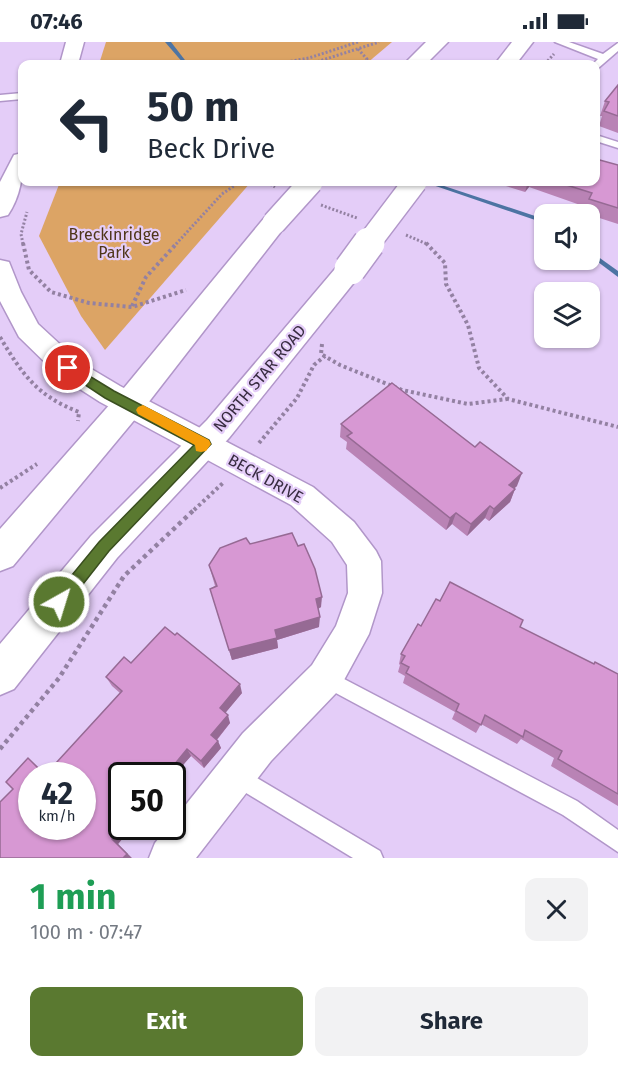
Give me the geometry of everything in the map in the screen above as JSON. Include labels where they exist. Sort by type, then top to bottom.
[{"type":"main road","points":[[418,60],[438,42]]},
{"type":"main road","points":[[508,60],[523,42]]},
{"type":"main road","name":"NORTH STAR ROAD","points":[[0,675],[104,547],[204,444],[350,269],[412,186]]},
{"type":"main road","points":[[0,555],[130,403],[274,223],[313,192]]},
{"type":"street","points":[[70,60],[75,42]]},
{"type":"street","points":[[0,210],[13,167]]},
{"type":"street","name":"BECK DRIVE","points":[[0,268],[8,292],[28,330],[68,368],[110,394],[302,496],[343,532],[364,561],[365,593],[351,633],[325,678],[257,747],[170,858]]},
{"type":"lane","points":[[560,42],[604,58]]},
{"type":"lane","points":[[600,62],[618,46]]},
{"type":"lane","points":[[0,98],[18,96]]},
{"type":"lane","points":[[600,139],[618,145]]},
{"type":"lane","points":[[325,678],[570,808],[618,842]]},
{"type":"lane","points":[[235,775],[373,858]]},
{"type":"path","points":[[298,60],[358,42]]},
{"type":"path","points":[[323,60],[379,42]]},
{"type":"path","points":[[358,49],[366,60]]},
{"type":"path","points":[[132,306],[146,276],[222,194],[234,186]]},
{"type":"path","points":[[273,186],[281,191]]},
{"type":"path","points":[[313,192],[359,219]]},
{"type":"path","points":[[29,206],[21,234],[29,270],[51,292],[89,303],[132,306],[157,301],[189,289]]},
{"type":"path","points":[[404,235],[426,243],[446,263],[446,284],[468,325],[478,368],[508,399]]},
{"type":"path","points":[[0,337],[24,376],[54,404],[79,412],[75,430]]},
{"type":"path","points":[[322,337],[321,354],[340,365],[402,390],[468,404],[508,399],[618,427]]},
{"type":"path","points":[[0,749],[58,678],[124,576],[229,477],[239,463],[264,439],[297,398],[314,365],[325,356]]},
{"type":"path","points":[[0,488],[42,461]]},
{"type":"green space","points":[[106,42],[392,42],[371,60],[100,60]]},
{"type":"green space","name":"Breckinridge Park","points":[[58,186],[248,186],[105,350],[81,316],[39,236]]},
{"type":"building","points":[[618,85],[618,116],[604,111],[609,102],[605,101]]},
{"type":"building","points":[[600,160],[618,165],[618,208],[589,199],[592,193],[570,186],[600,186]]},
{"type":"building","points":[[392,383],[475,447],[480,442],[522,473],[509,485],[515,489],[494,509],[490,506],[471,524],[456,513],[450,518],[347,436],[352,433],[341,424]]},
{"type":"building","points":[[292,533],[298,546],[304,544],[315,569],[322,597],[316,599],[320,617],[275,630],[277,638],[229,650],[210,589],[217,586],[209,565],[220,548],[246,538],[250,544]]},
{"type":"building","points":[[450,582],[523,620],[520,627],[618,674],[618,794],[558,759],[562,751],[525,730],[523,737],[485,715],[481,725],[456,711],[459,704],[406,673],[409,667],[401,663],[405,656],[401,654],[418,624],[421,626],[436,599],[440,601]]},
{"type":"building","points":[[165,627],[175,635],[177,633],[240,684],[220,708],[228,715],[211,735],[218,741],[201,761],[187,749],[176,762],[108,762],[108,840],[113,840],[127,854],[123,858],[0,858],[0,802],[13,789],[6,782],[18,769],[18,840],[96,840],[96,762],[57,762],[122,691],[106,677],[124,657],[131,663]]},
{"type":"waterway","points":[[168,42],[183,60]]},
{"type":"waterway","points":[[439,186],[534,218]]},
{"type":"waterway","points":[[600,261],[618,275]]},
{"type":"slow traffic","points":[[143,410],[204,444],[201,447]]},
{"type":"route","points":[[59,602],[104,547],[204,444],[110,394],[68,368]]}]
